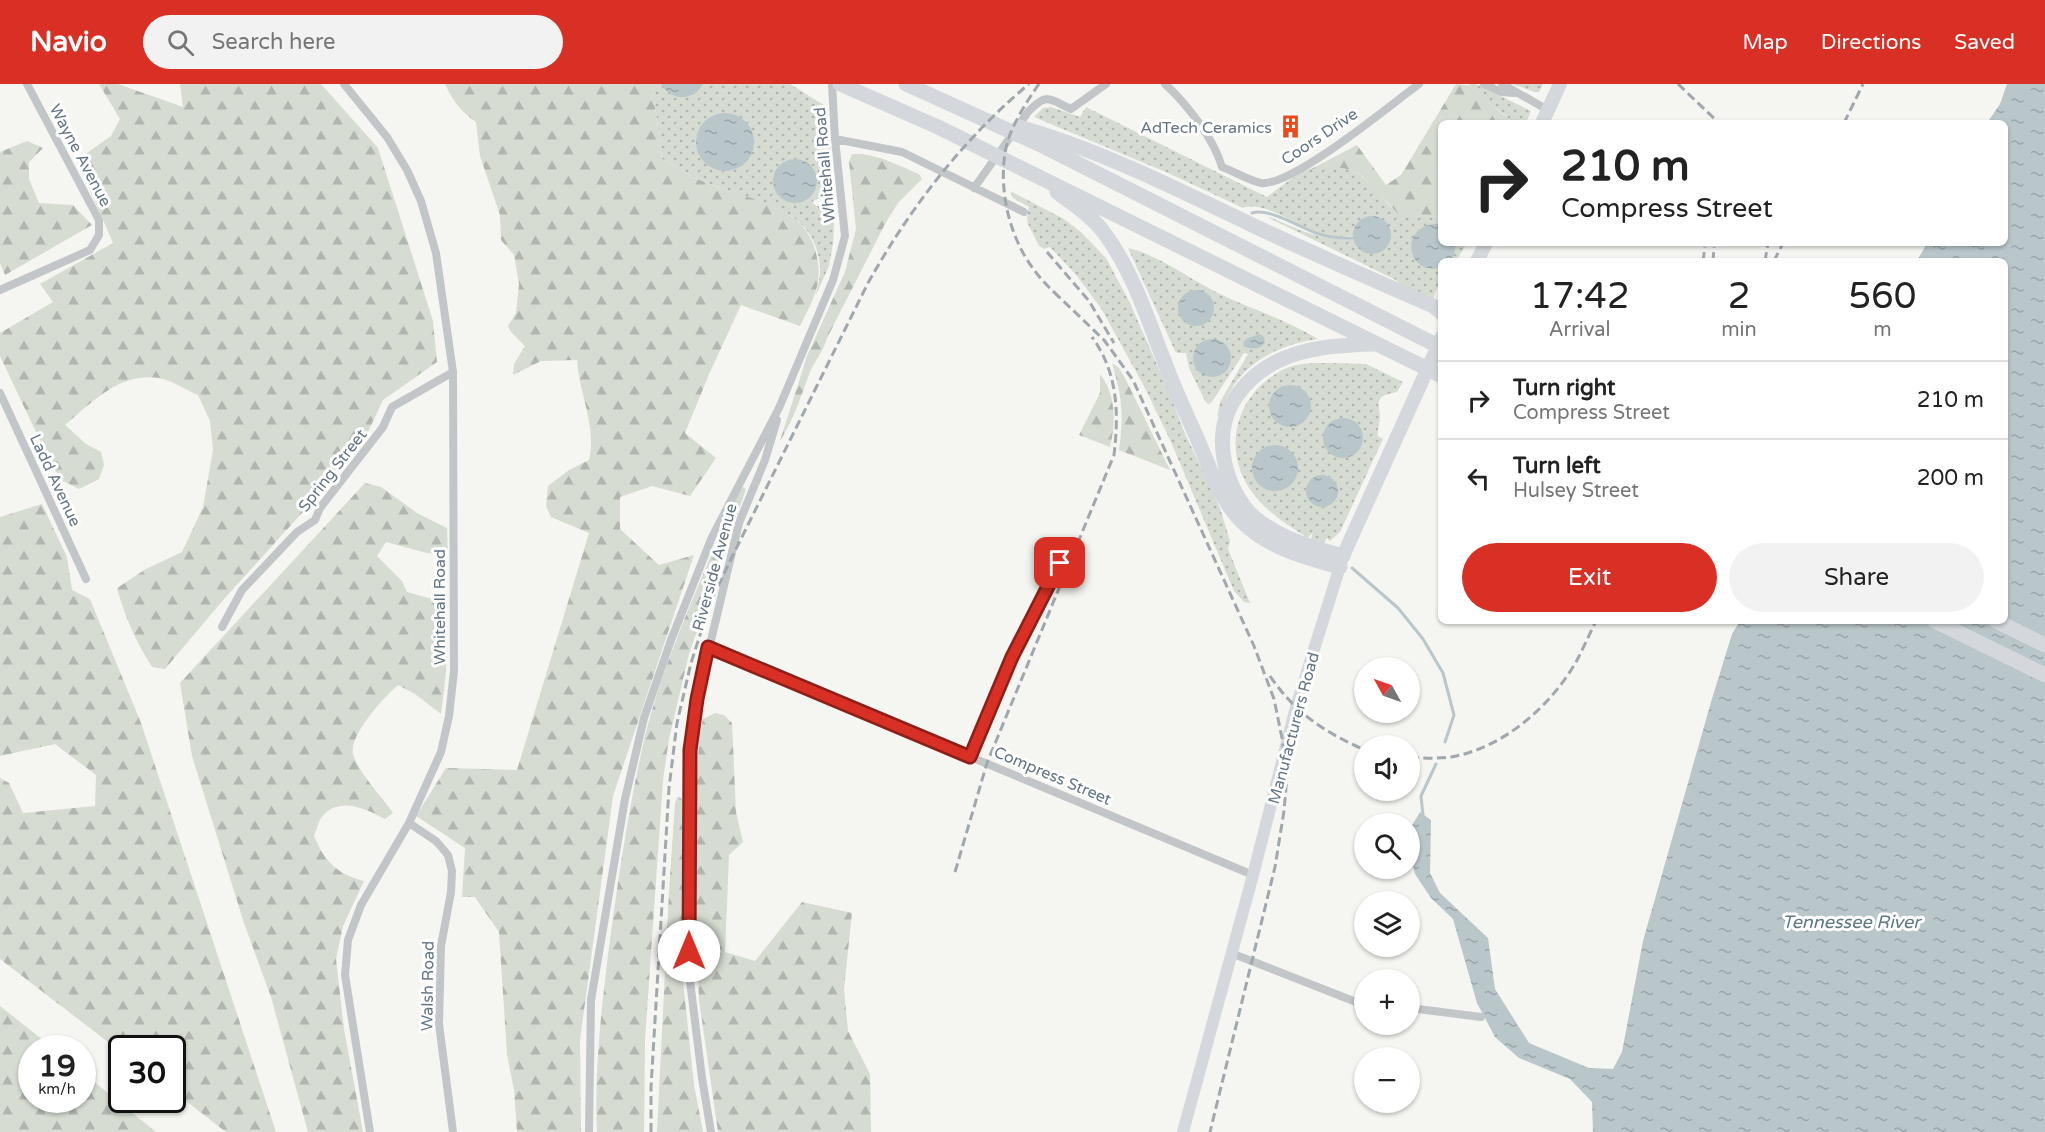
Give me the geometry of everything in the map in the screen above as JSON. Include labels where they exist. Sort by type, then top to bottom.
[{"type":"highway","points":[[840,84],[938,127],[1031,172],[1438,374]]},
{"type":"highway","points":[[906,84],[974,114],[1047,141],[1130,167],[1438,310]]},
{"type":"highway","points":[[1047,141],[1438,346]]},
{"type":"highway","points":[[1031,172],[1084,213],[1104,232],[1116,250],[1152,328],[1215,482],[1231,510],[1248,528],[1291,553],[1342,561]]},
{"type":"highway","points":[[1342,561],[1257,520],[1237,496],[1225,468],[1222,433],[1235,398],[1253,375],[1263,368],[1293,355],[1325,347],[1377,344]]},
{"type":"highway","points":[[1941,624],[2045,675]]},
{"type":"highway","points":[[2002,624],[2045,645]]},
{"type":"main road","points":[[1543,120],[1560,84]]},
{"type":"main road","name":"Manufacturers Road","points":[[1183,1132],[1296,707],[1342,561],[1438,347]]},
{"type":"street","name":"Wayne Avenue","points":[[0,290],[90,250],[99,235],[99,220],[27,84]]},
{"type":"street","name":"Whitehall Road","points":[[344,84],[387,136],[407,170],[421,201],[436,253],[453,372],[454,671],[449,716],[441,752],[410,823],[361,905],[348,940],[345,975],[370,1132]]},
{"type":"street","name":"Whitehall Road","points":[[589,1132],[591,1000],[625,799],[644,717],[670,640],[712,537],[779,408],[833,280],[845,236],[832,84]]},
{"type":"street","points":[[974,188],[1038,101],[1050,99],[1071,110],[1106,84]]},
{"type":"street","name":"Coors Drive","points":[[1166,84],[1180,98],[1218,153],[1222,167],[1261,183],[1279,180],[1302,170],[1419,84]]},
{"type":"street","points":[[1484,84],[1501,92],[1517,93]]},
{"type":"street","points":[[1502,84],[1548,110]]},
{"type":"street","points":[[835,139],[902,152],[1024,212]]},
{"type":"street","name":"Spring Street","points":[[222,627],[242,590],[297,532],[315,520],[320,508],[383,427],[392,407],[453,372]]},
{"type":"street","name":"Ladd Avenue","points":[[0,393],[86,579]]},
{"type":"street","name":"Riverside Avenue","points":[[711,1132],[689,974],[690,750],[697,699],[708,647],[739,524],[765,460],[779,408]]},
{"type":"street","points":[[970,757],[1012,657],[1070,545]]},
{"type":"street","name":"Compress Street","points":[[708,647],[1253,875]]},
{"type":"street","name":"Walsh Road","points":[[410,823],[436,842],[448,855],[452,871],[452,892],[441,946],[439,1024],[453,1132]]},
{"type":"street","points":[[1231,953],[1354,1001]]},
{"type":"street","points":[[1420,1009],[1481,1017]]},
{"type":"green space","points":[[99,84],[118,84],[183,107],[180,84],[321,84],[378,148],[433,321],[437,362],[383,400],[367,434],[330,482],[224,599],[165,669],[152,667],[146,658],[132,629],[117,588],[146,569],[182,552],[203,507],[213,450],[210,421],[198,395],[164,379],[145,377],[119,384],[96,398],[65,425],[86,444],[101,452],[104,465],[99,479],[79,489],[63,481],[51,464],[0,356],[0,333],[53,302],[40,284],[113,243],[77,160],[111,136],[120,119]]},
{"type":"green space","points":[[445,84],[652,84],[662,159],[701,181],[756,199],[787,213],[800,223],[810,236],[818,264],[816,291],[800,326],[741,305],[685,433],[716,458],[690,496],[652,486],[620,497],[620,529],[659,565],[694,555],[613,796],[580,1040],[581,1132],[517,1132],[514,1090],[507,1054],[499,932],[475,897],[462,897],[465,848],[416,816],[446,768],[517,770],[589,533],[551,517],[546,506],[548,486],[569,470],[589,460],[591,435],[577,360],[541,361],[513,375],[514,364],[525,346],[508,326],[516,313],[519,284],[514,255],[501,240],[500,215],[480,156],[476,122],[458,106]]},
{"type":"green space","points":[[652,84],[790,84],[827,107],[834,194],[814,200],[812,203],[817,206],[832,202],[835,204],[833,244],[829,266],[816,295],[820,271],[816,247],[807,231],[795,219],[780,209],[701,181],[662,159]]},
{"type":"green space","points":[[1456,84],[1473,86],[1509,119],[1438,120],[1438,216],[1402,217],[1372,185],[1355,172],[1344,168],[1311,169],[1357,145],[1386,185],[1401,175]]},
{"type":"green space","points":[[1468,84],[1476,84],[1531,111],[1527,120],[1508,120]]},
{"type":"green space","points":[[1512,84],[1543,84],[1539,92],[1535,92]]},
{"type":"green space","points":[[1051,107],[1080,117],[1086,107],[1267,197],[1295,176],[1316,167],[1327,165],[1347,168],[1373,185],[1396,210],[1418,216],[1438,216],[1438,246],[1465,246],[1458,258],[1438,258],[1438,286],[1433,299],[1267,217],[1323,237],[1354,240],[1353,236],[1325,235],[1273,211],[1252,207],[1243,208],[1168,173],[1034,117],[1043,108]]},
{"type":"green space","points":[[27,141],[43,148],[29,162],[29,179],[39,203],[73,205],[92,225],[5,275],[0,263],[0,152]]},
{"type":"green space","points":[[852,154],[870,155],[887,160],[919,174],[922,179],[898,203],[885,224],[812,368],[780,441],[807,356],[845,272],[856,229],[849,162]]},
{"type":"green space","points":[[1010,191],[1064,219],[1082,233],[1106,258],[1129,301],[1183,429],[1220,508],[1230,541],[1228,549],[1250,603],[1244,602],[1234,591],[1171,442],[1145,388],[1101,308],[1077,276],[1050,247],[1044,249],[1039,246],[1028,224],[1029,207],[1013,198]]},
{"type":"green space","points":[[1128,248],[1151,256],[1218,293],[1318,339],[1285,347],[1257,362],[1235,384],[1217,417],[1220,402],[1248,354],[1244,353],[1211,403],[1208,404],[1189,368],[1186,353],[1175,351]]},
{"type":"green space","points":[[1112,363],[1119,368],[1126,380],[1170,470],[1119,450],[1121,406]]},
{"type":"green space","points":[[1332,363],[1366,364],[1403,382],[1397,392],[1383,396],[1379,401],[1378,436],[1383,439],[1340,532],[1330,541],[1327,538],[1324,543],[1311,539],[1313,532],[1308,538],[1289,526],[1256,498],[1244,479],[1238,463],[1236,446],[1241,414],[1259,387],[1272,376],[1292,366]]},
{"type":"green space","points":[[1100,374],[1112,400],[1114,419],[1110,447],[1079,435],[1100,393]]},
{"type":"green space","points":[[365,483],[381,487],[417,513],[447,528],[448,556],[386,542],[377,556],[402,581],[407,592],[446,603],[448,631],[446,672],[441,714],[415,694],[398,685],[384,698],[356,737],[353,754],[356,761],[393,813],[385,819],[361,808],[336,807],[321,818],[314,836],[333,866],[346,875],[364,881],[343,926],[336,959],[344,1029],[363,1132],[308,1132],[271,997],[244,923],[192,756],[180,683]]},
{"type":"green space","points":[[743,487],[746,489],[689,654],[669,739],[663,780],[645,1040],[644,1132],[597,1132],[597,1066],[605,977],[623,852],[642,749],[662,679],[679,633],[728,514]]},
{"type":"green space","points":[[42,504],[67,557],[72,590],[90,599],[141,723],[276,1132],[226,1132],[186,1101],[186,1035],[108,1035],[108,1042],[0,959],[0,778],[9,783],[23,813],[95,806],[96,775],[55,744],[0,756],[0,517]]},
{"type":"green space","points":[[715,713],[724,715],[732,723],[736,812],[743,842],[729,855],[725,952],[755,961],[802,902],[852,913],[844,989],[848,1031],[870,1074],[871,1132],[718,1132],[699,1000],[696,939],[699,737],[703,719]]},
{"type":"green space","points":[[678,796],[682,799],[683,981],[694,1085],[703,1132],[657,1132],[669,891],[675,803]]},
{"type":"green space","points":[[0,1006],[37,1035],[18,1035],[18,1113],[96,1113],[96,1084],[108,1093],[108,1113],[132,1113],[156,1132],[0,1132]]},
{"type":"water","points":[[661,84],[703,84],[694,94],[682,97],[670,94]]},
{"type":"water","name":"Tennessee River","points":[[2007,84],[2045,84],[2045,1132],[1593,1132],[1592,1102],[1570,1079],[1519,1058],[1495,1037],[1477,1003],[1453,919],[1431,898],[1418,879],[1419,813],[1420,812],[1431,820],[1430,873],[1440,893],[1488,938],[1495,989],[1529,1043],[1589,1068],[1613,1069],[1622,1052],[1643,941],[1711,702],[1732,634],[1738,624],[2008,624],[2008,258],[1919,258],[1925,246],[2008,246],[2008,120],[1989,120],[2000,104]]},
{"type":"water","points":[[725,113],[736,115],[749,126],[754,142],[752,153],[741,166],[725,171],[714,169],[701,158],[696,142],[698,131],[709,118]]},
{"type":"water","points":[[795,159],[811,165],[817,181],[811,197],[795,203],[779,197],[773,181],[779,165]]},
{"type":"water","points":[[1372,216],[1379,217],[1385,222],[1390,228],[1390,242],[1385,248],[1379,253],[1372,254],[1365,253],[1359,248],[1354,242],[1353,235],[1354,228],[1359,222],[1365,217]]},
{"type":"water","points":[[1438,224],[1438,246],[1456,246],[1452,258],[1438,258],[1438,267],[1421,265],[1415,259],[1412,251],[1415,234],[1423,227]]},
{"type":"water","points":[[1196,290],[1209,295],[1214,308],[1209,321],[1196,326],[1183,321],[1178,308],[1183,295]]},
{"type":"water","points":[[1259,334],[1263,336],[1265,343],[1263,345],[1256,348],[1245,347],[1243,343],[1246,339]]},
{"type":"water","points":[[1212,339],[1219,340],[1225,345],[1230,351],[1230,365],[1225,371],[1219,376],[1212,377],[1205,376],[1199,371],[1194,365],[1193,358],[1194,351],[1199,345],[1205,340]]},
{"type":"water","points":[[1290,385],[1305,391],[1311,406],[1305,421],[1290,427],[1275,421],[1269,406],[1275,391]]},
{"type":"water","points":[[1343,418],[1357,424],[1363,438],[1357,452],[1343,458],[1329,452],[1323,438],[1329,424]]},
{"type":"water","points":[[1280,445],[1292,451],[1297,459],[1297,477],[1292,485],[1284,490],[1270,491],[1258,485],[1253,477],[1252,463],[1258,451],[1266,446]]},
{"type":"water","points":[[1322,475],[1333,480],[1338,491],[1333,502],[1322,507],[1311,502],[1306,491],[1311,480]]},
{"type":"waterway","points":[[1252,213],[1275,215],[1325,236],[1354,238]]},
{"type":"waterway","points":[[1352,568],[1398,608],[1423,639],[1443,673],[1454,715],[1445,742]]},
{"type":"waterway","points":[[1423,815],[1421,796],[1436,764]]},
{"type":"railway","points":[[651,1132],[651,1087],[669,788],[677,723],[691,663],[711,601],[884,255],[920,202],[960,151],[1029,84]]},
{"type":"railway","points":[[1039,84],[1014,125],[1008,140],[1003,173],[1004,191],[1011,226],[1018,242],[1041,278],[1060,298]]},
{"type":"railway","points":[[1678,84],[1716,120]]},
{"type":"railway","points":[[1845,120],[1863,84]]},
{"type":"railway","points":[[1766,258],[1768,246]]},
{"type":"railway","points":[[1776,258],[1782,246]]},
{"type":"railway","points":[[1703,258],[1705,247]]},
{"type":"railway","points":[[1713,258],[1714,247]]},
{"type":"railway","points":[[1047,252],[1089,301],[1114,343]]},
{"type":"railway","points":[[1054,292],[1104,340],[1133,380],[1254,646],[1274,699],[1282,738],[1287,775],[1275,867],[1210,1132]]},
{"type":"railway","points":[[955,872],[987,763],[1114,455],[1115,394],[1107,365],[1092,337]]},
{"type":"railway","points":[[1420,758],[1446,758],[1470,752],[1489,745],[1523,723],[1553,695],[1565,679],[1595,624]]},
{"type":"railway","points":[[1270,676],[1300,711],[1336,736],[1354,745]]},
{"type":"place","name":"AdTech Ceramics","points":[[1290,127]]},
{"type":"route","points":[[689,951],[690,750],[697,699],[708,647],[970,757],[1030,618],[1060,563]]}]
